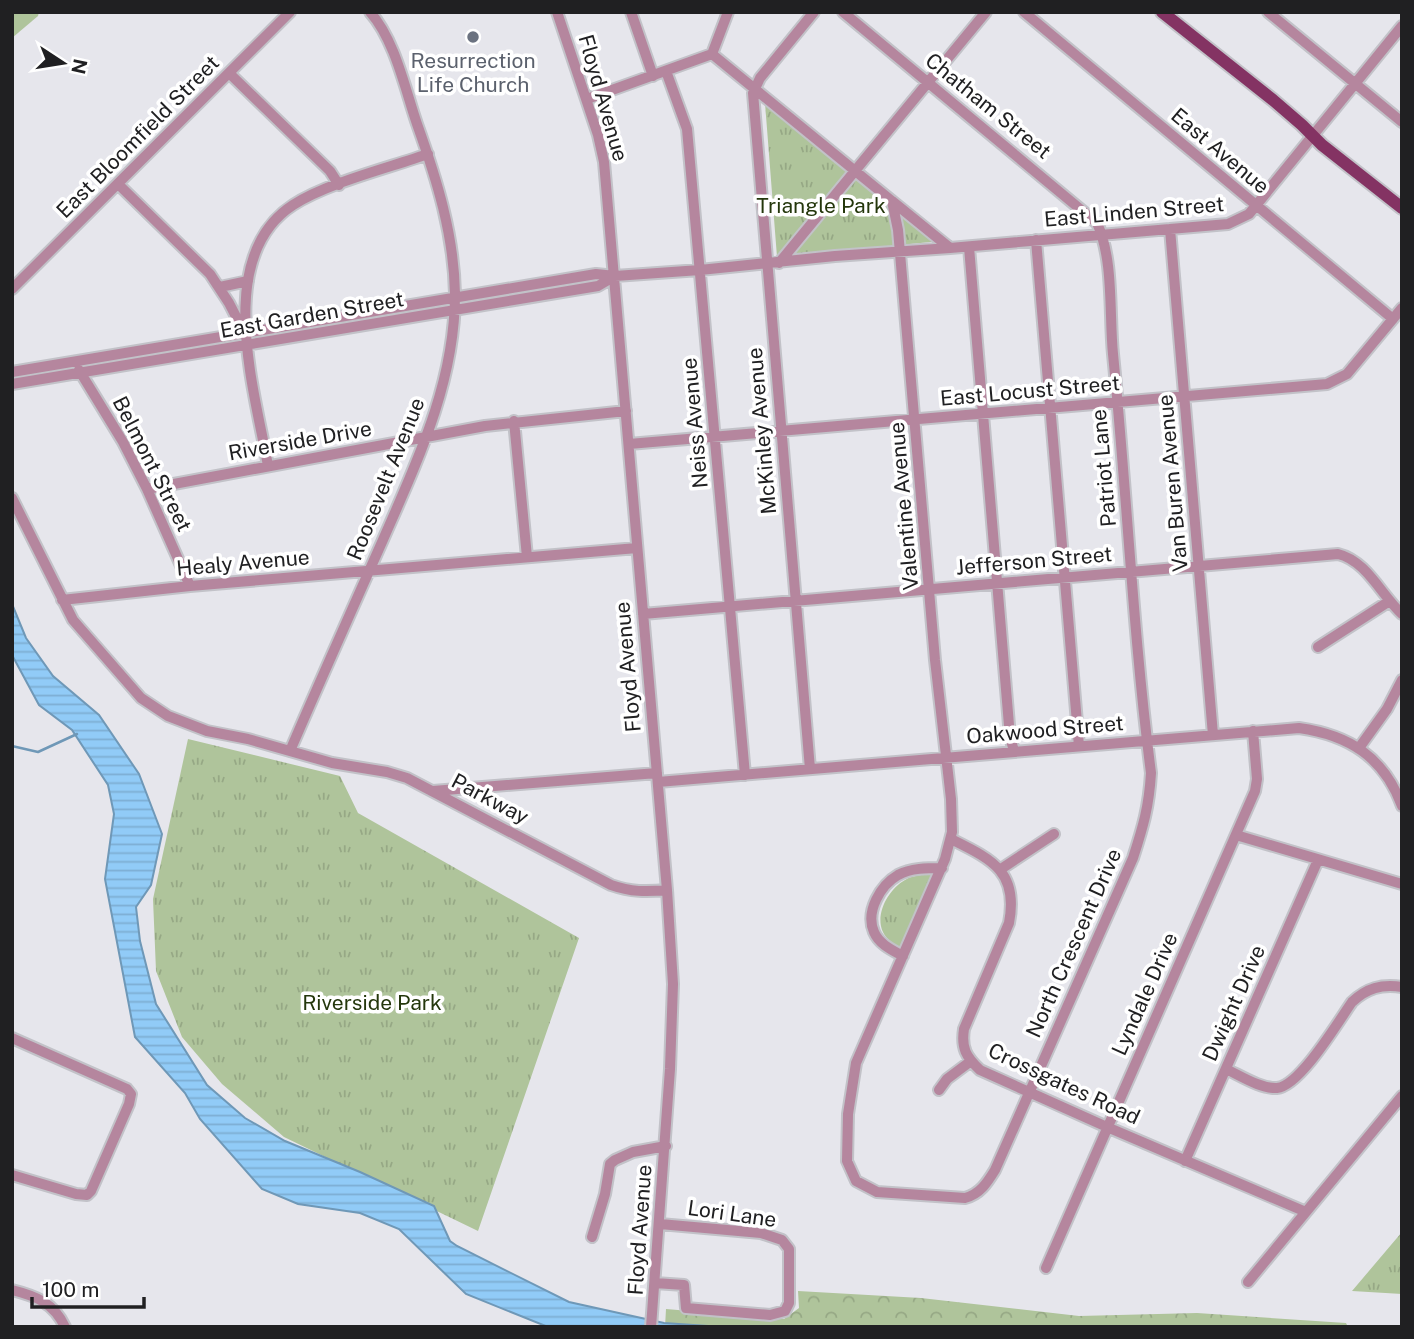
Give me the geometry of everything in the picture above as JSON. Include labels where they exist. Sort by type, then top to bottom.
[{"type":"main road","points":[[1162,12],[1402,208]]},
{"type":"street","name":"East Bloomfield Street","points":[[12,289],[290,12]]},
{"type":"street","name":"Roosevelt Avenue","points":[[290,751],[427,438],[439,405],[454,310],[449,230],[440,189],[387,38],[370,12]]},
{"type":"street","name":"Floyd Avenue","points":[[557,12],[587,99],[604,162],[667,890],[673,984],[666,1146],[651,1327]]},
{"type":"street","points":[[631,12],[653,76]]},
{"type":"street","points":[[587,99],[712,54],[728,12]]},
{"type":"street","points":[[754,89],[814,12]]},
{"type":"street","name":"Chatham Street","points":[[843,12],[1071,199],[1097,223],[1103,234]]},
{"type":"street","points":[[779,263],[986,12]]},
{"type":"street","name":"East Avenue","points":[[1024,12],[1393,319]]},
{"type":"street","points":[[1268,12],[1402,122]]},
{"type":"street","name":"East Linden Street","points":[[779,263],[1228,224],[1239,220],[1255,206],[1402,26]]},
{"type":"street","points":[[712,54],[950,248]]},
{"type":"street","name":"Neiss Avenue","points":[[667,71],[687,129],[745,775]]},
{"type":"street","points":[[229,73],[330,171],[339,185]]},
{"type":"street","name":"McKinley Avenue","points":[[754,89],[754,120],[810,769]]},
{"type":"street","points":[[268,466],[244,332],[248,281],[258,247],[279,216],[310,195],[428,155]]},
{"type":"street","points":[[118,184],[196,259],[220,288],[244,332]]},
{"type":"street","name":"Valentine Avenue","points":[[892,201],[901,251],[946,757]]},
{"type":"street","name":"Van Buren Avenue","points":[[1170,229],[1213,735]]},
{"type":"street","name":"Patriot Lane","points":[[1103,234],[1146,740]]},
{"type":"street","points":[[1036,240],[1079,746]]},
{"type":"street","points":[[969,247],[1010,737],[1014,751]]},
{"type":"street","name":"East Garden Street","points":[[12,372],[596,274],[615,276],[779,263]]},
{"type":"street","name":"East Garden Street","points":[[12,384],[598,286],[615,276]]},
{"type":"street","points":[[220,288],[248,281]]},
{"type":"street","name":"East Locust Street","points":[[629,444],[782,433],[1327,384],[1347,374],[1402,308]]},
{"type":"street","name":"Belmont Street","points":[[75,361],[148,489],[190,586]]},
{"type":"street","name":"Riverside Drive","points":[[148,489],[514,421],[625,411]]},
{"type":"street","points":[[514,421],[527,557]]},
{"type":"street","name":"Parkway","points":[[12,498],[62,600],[82,632],[141,698],[168,716],[207,731],[332,763],[407,778],[611,885],[627,891],[667,890]]},
{"type":"street","name":"Healy Avenue","points":[[62,600],[190,586],[637,548]]},
{"type":"street","name":"Jefferson Street","points":[[643,614],[1338,554],[1349,557],[1362,567],[1388,602],[1402,614]]},
{"type":"street","points":[[1318,647],[1388,602]]},
{"type":"street","points":[[1359,748],[1387,709],[1402,680]]},
{"type":"street","name":"Oakwood Street","points":[[433,791],[745,775],[1299,728],[1338,736],[1359,748],[1379,766],[1399,791],[1402,806]]},
{"type":"street","name":"Lyndale Drive","points":[[1046,1268],[1255,791],[1257,779],[1252,731]]},
{"type":"street","name":"North Crescent Drive","points":[[903,956],[861,1050],[851,1083],[847,1161],[850,1173],[860,1185],[877,1192],[948,1199],[971,1196],[986,1185],[995,1170],[1133,858],[1146,820],[1151,773],[1146,740]]},
{"type":"street","points":[[942,868],[905,872],[887,883],[879,893],[871,920],[874,931],[881,941],[903,956],[942,868],[951,839],[951,799],[946,757]]},
{"type":"street","points":[[951,839],[988,858],[1001,869],[1054,834]]},
{"type":"street","points":[[1236,835],[1402,884]]},
{"type":"street","name":"Dwight Drive","points":[[1185,1161],[1318,860]]},
{"type":"street","name":"Crossgates Road","points":[[1001,869],[1007,880],[1012,909],[1009,923],[964,1029],[964,1052],[971,1061],[980,1070],[1306,1212]]},
{"type":"street","points":[[1226,1069],[1265,1086],[1285,1086],[1300,1075],[1352,1002],[1375,987],[1402,987]]},
{"type":"street","points":[[12,1038],[130,1093],[129,1104],[87,1195],[12,1175]]},
{"type":"street","points":[[939,1090],[947,1079],[971,1061]]},
{"type":"street","points":[[1248,1282],[1402,1096]]},
{"type":"street","points":[[593,1237],[610,1164],[633,1152],[666,1146]]},
{"type":"street","name":"Lori Lane","points":[[655,1283],[684,1285],[686,1308],[770,1314],[785,1311],[789,1303],[789,1249],[782,1240],[761,1233],[660,1224]]},
{"type":"street","points":[[12,1290],[36,1296],[49,1304],[65,1327]]},
{"type":"green space","points":[[12,12],[39,12],[38,16],[12,38]]},
{"type":"green space","name":"Triangle Park","points":[[765,103],[941,241],[777,257]]},
{"type":"green space","name":"Riverside Park","points":[[188,739],[340,776],[358,813],[579,938],[478,1231],[284,1137],[222,1084],[182,1037],[156,971],[153,899]]},
{"type":"green space","points":[[932,874],[938,876],[905,952],[882,931],[883,906],[892,891],[905,880]]},
{"type":"green space","points":[[1402,1232],[1402,1294],[1352,1291]]},
{"type":"green space","points":[[798,1291],[921,1298],[1079,1316],[1197,1313],[1346,1323],[1348,1327],[665,1327],[666,1309],[784,1319],[799,1308]]},
{"type":"water","points":[[12,604],[26,638],[53,676],[99,715],[139,774],[162,834],[151,885],[136,907],[140,941],[156,1004],[207,1085],[245,1118],[285,1141],[434,1206],[450,1241],[457,1246],[569,1302],[664,1323],[723,1327],[548,1327],[466,1294],[399,1229],[360,1213],[298,1204],[262,1189],[200,1119],[185,1093],[135,1037],[105,879],[114,814],[108,785],[72,730],[39,705],[12,655]]},
{"type":"waterway","points":[[12,746],[38,752],[77,734]]},
{"type":"place","name":"Resurrection Life Church","points":[[473,37]]}]
